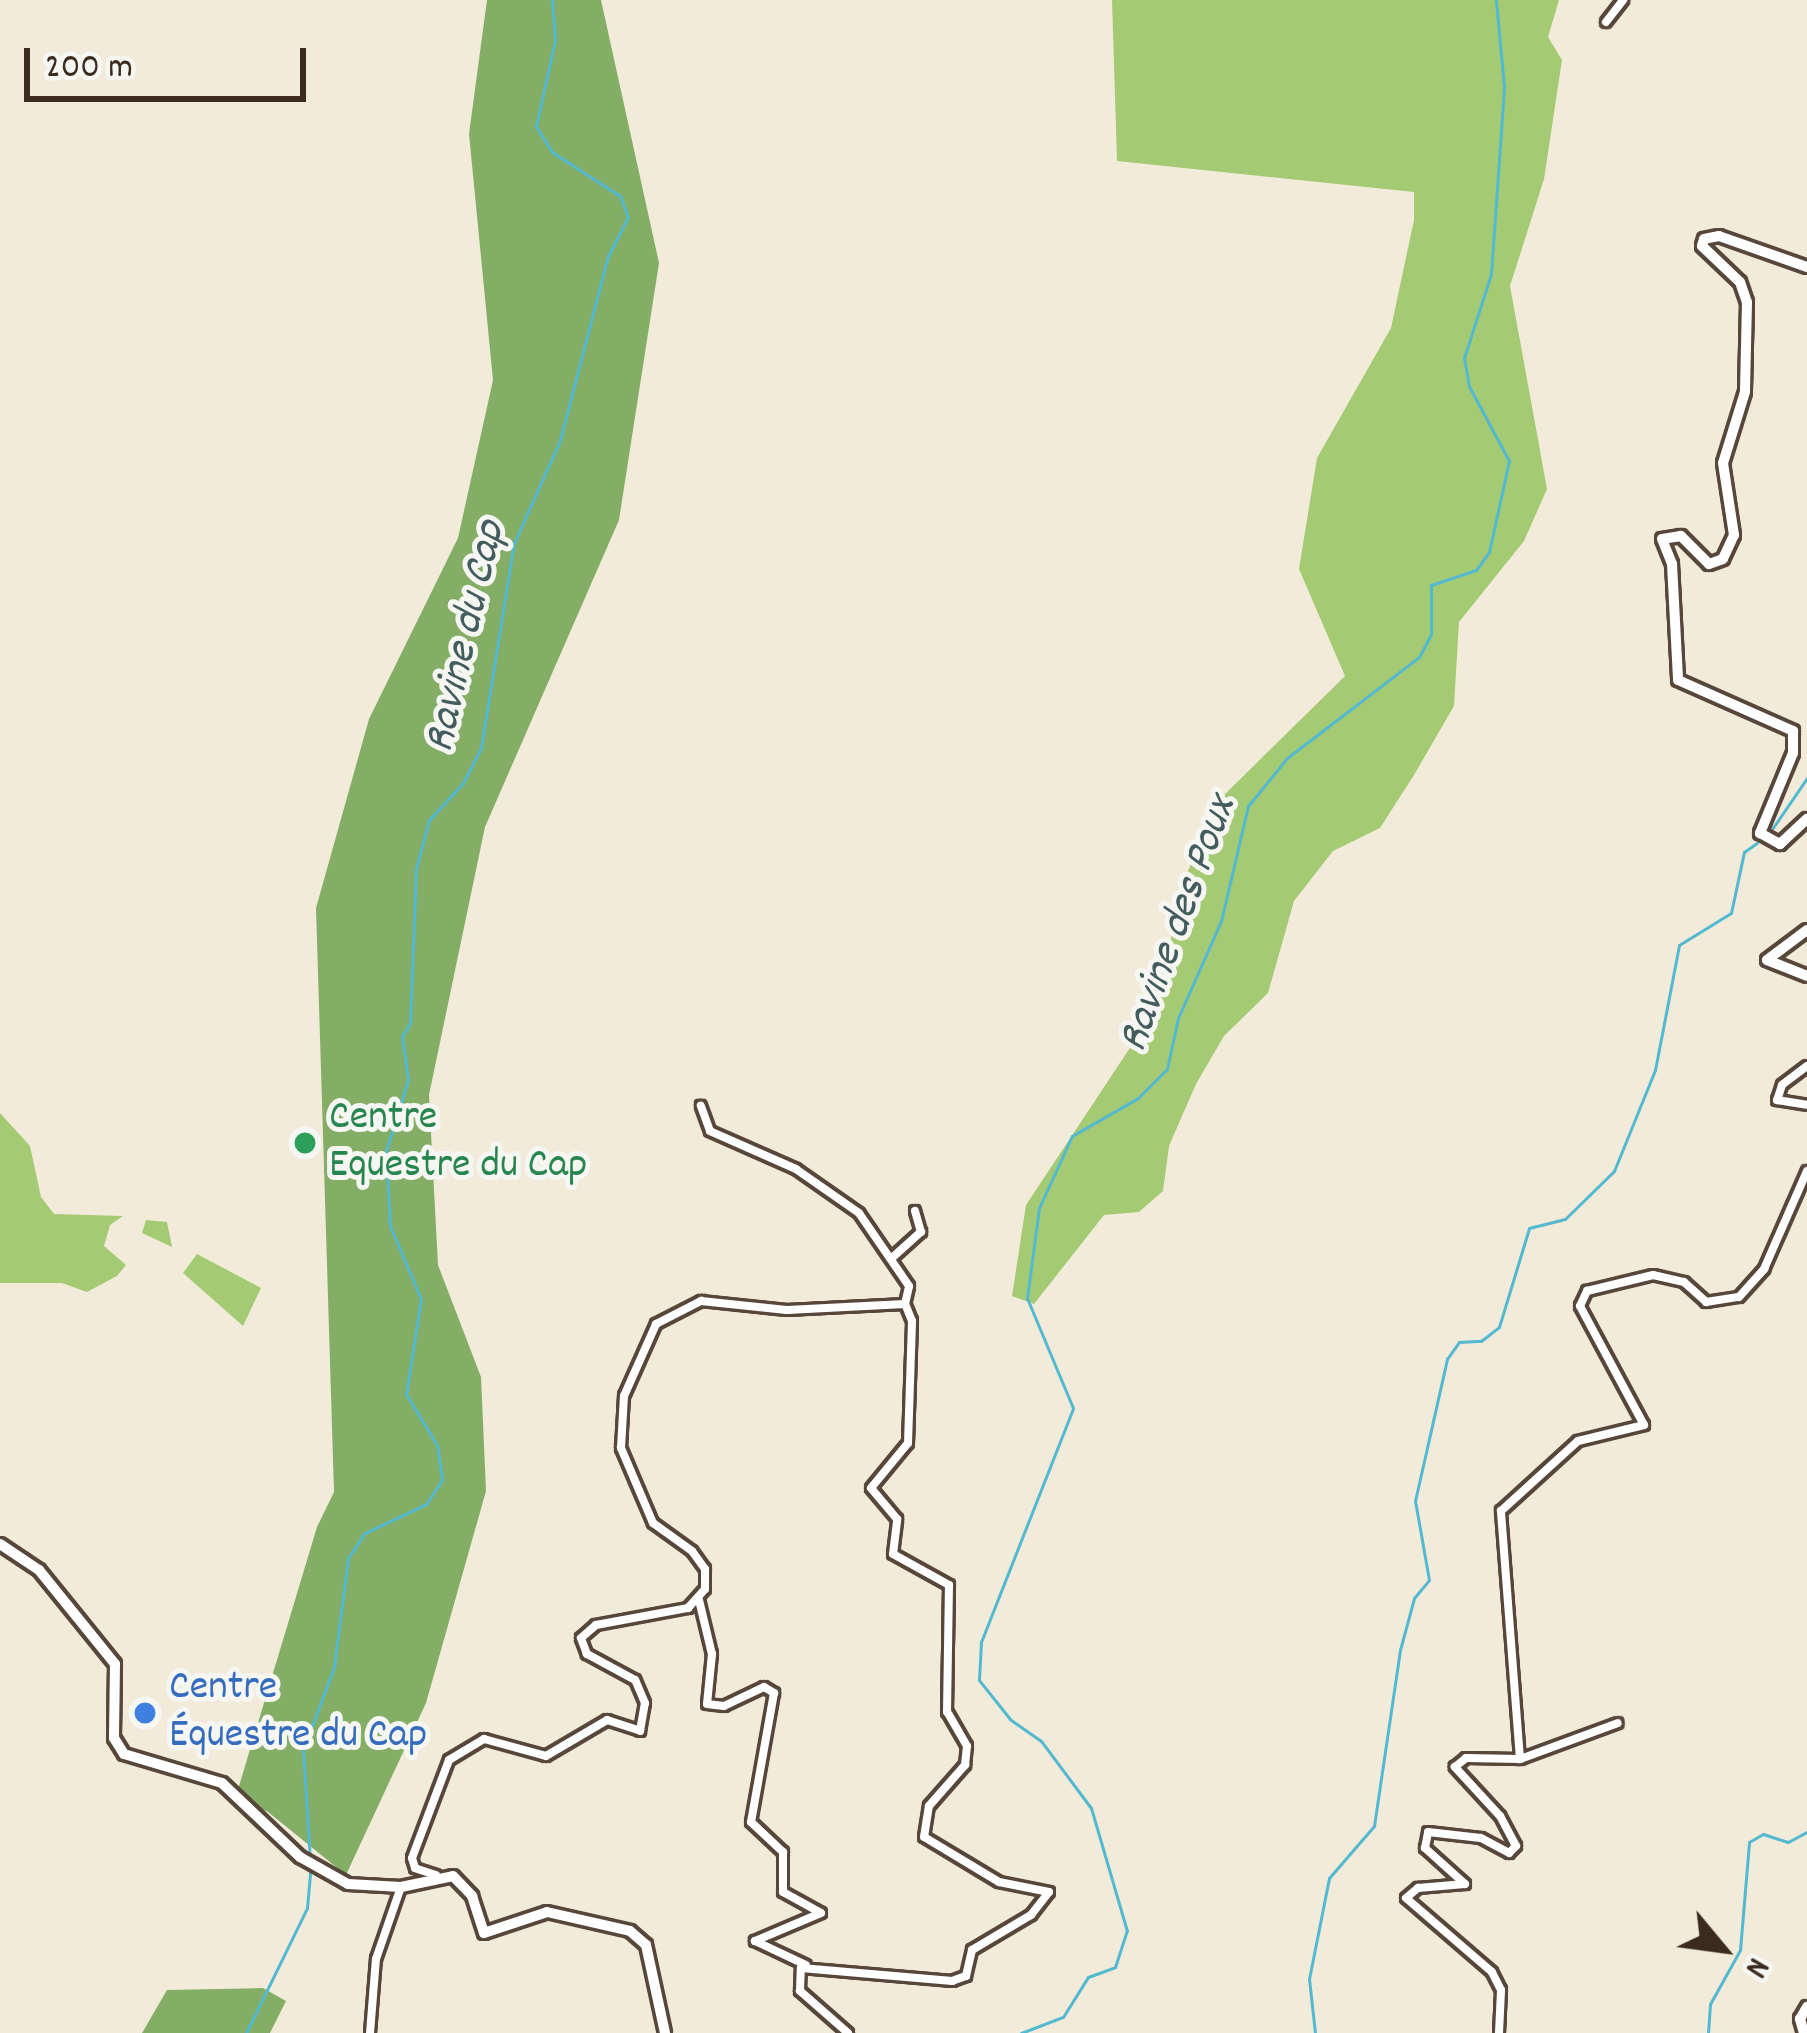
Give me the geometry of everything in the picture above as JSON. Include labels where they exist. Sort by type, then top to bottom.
[{"type":"street","points":[[1606,22],[1623,0]]},
{"type":"street","points":[[1807,267],[1719,236],[1704,239],[1707,254],[1747,296],[1745,392],[1723,464],[1734,535],[1724,559],[1709,564],[1681,536],[1662,539],[1672,564],[1678,680],[1793,731],[1793,754],[1760,833],[1780,844],[1807,819]]},
{"type":"street","points":[[1807,930],[1767,959],[1807,976]]},
{"type":"street","points":[[1807,1066],[1777,1100],[1807,1105]]},
{"type":"street","points":[[701,1106],[710,1130],[796,1169],[859,1213],[910,1286],[905,1304],[912,1321],[908,1442],[871,1488],[898,1519],[893,1554],[949,1585],[947,1712],[967,1746],[965,1765],[929,1806],[924,1837],[999,1882],[1049,1892],[1030,1915],[972,1950],[966,1976],[952,1981],[807,1966],[754,1941],[820,1913],[782,1892],[784,1852],[752,1822],[774,1693],[764,1687],[724,1706],[707,1704],[712,1654],[699,1600],[705,1568],[653,1523],[621,1448],[623,1396],[656,1324],[701,1301],[787,1310],[905,1304]]},
{"type":"street","points":[[1520,1759],[1502,1511],[1578,1441],[1644,1425],[1581,1298],[1598,1284],[1653,1275],[1684,1282],[1706,1302],[1739,1297],[1764,1269],[1807,1171]]},
{"type":"street","points":[[893,1257],[921,1232],[915,1211]]},
{"type":"street","points":[[0,1544],[39,1570],[115,1664],[117,1748],[138,1761],[213,1778],[286,1845],[348,1884],[401,1887],[436,1874]]},
{"type":"street","points":[[665,2033],[639,1937],[547,1912],[484,1933],[467,1888],[415,1868],[412,1858],[449,1760],[484,1739],[546,1756],[607,1720],[640,1731],[645,1703],[634,1680],[587,1654],[581,1638],[596,1625],[699,1600]]},
{"type":"street","points":[[1499,2033],[1501,1990],[1492,1972],[1406,1898],[1418,1888],[1465,1884],[1461,1872],[1425,1848],[1428,1832],[1458,1833],[1512,1852],[1515,1838],[1455,1767],[1466,1758],[1520,1759],[1618,1723]]},
{"type":"street","points":[[370,2033],[376,1959],[401,1887]]},
{"type":"street","points":[[807,1966],[794,1981],[800,1991],[848,2033]]},
{"type":"street","points":[[1804,2033],[1799,2019],[1807,2007]]},
{"type":"green space","points":[[487,0],[601,0],[659,263],[619,520],[485,827],[429,1095],[438,1265],[481,1377],[486,1491],[426,1703],[346,1875],[268,1812],[236,1796],[317,1527],[334,1492],[316,908],[369,719],[458,538],[493,380],[469,134]]},
{"type":"green space","points":[[1112,0],[1559,0],[1548,37],[1562,60],[1544,179],[1510,286],[1547,489],[1524,541],[1459,622],[1454,706],[1414,775],[1380,828],[1333,851],[1294,901],[1268,993],[1224,1036],[1196,1084],[1169,1146],[1163,1191],[1139,1212],[1104,1215],[1034,1304],[1012,1296],[1026,1205],[1151,1016],[1188,871],[1216,803],[1345,676],[1299,569],[1317,458],[1391,328],[1414,220],[1414,192],[1117,161]]},
{"type":"green space","points":[[0,1113],[30,1146],[41,1197],[54,1214],[123,1216],[110,1225],[104,1246],[126,1265],[117,1276],[87,1292],[62,1283],[0,1283]]},
{"type":"green space","points":[[146,1220],[167,1222],[172,1247],[142,1233]]},
{"type":"green space","points":[[197,1254],[261,1288],[243,1326],[183,1273]]},
{"type":"green space","points":[[263,1988],[286,2001],[270,2033],[142,2033],[167,1990]]},
{"type":"waterway","name":"Ravine du Cap","points":[[310,1860],[303,1750],[334,1667],[348,1558],[365,1533],[426,1504],[442,1480],[437,1445],[406,1394],[421,1299],[390,1226],[386,1151],[408,1080],[402,1036],[410,1023],[416,869],[429,820],[463,783],[481,748],[514,543],[560,440],[608,256],[628,217],[620,196],[552,152],[536,126],[555,40],[552,0]]},
{"type":"waterway","name":"Ravine des Poux","points":[[1021,2033],[1063,2017],[1088,1977],[1115,1967],[1127,1931],[1091,1808],[1041,1741],[1010,1719],[979,1680],[981,1642],[1073,1408],[1027,1298],[1039,1208],[1072,1136],[1138,1098],[1167,1069],[1178,1018],[1221,921],[1248,806],[1287,758],[1419,657],[1431,634],[1431,585],[1476,570],[1489,552],[1509,461],[1469,386],[1464,358],[1491,274],[1504,87],[1496,0]]},
{"type":"waterway","points":[[1770,832],[1807,778]]},
{"type":"waterway","points":[[1315,2033],[1309,1979],[1329,1878],[1374,1826],[1400,1650],[1414,1598],[1429,1580],[1415,1501],[1447,1359],[1459,1342],[1481,1341],[1499,1327],[1529,1228],[1565,1219],[1614,1171],[1655,1070],[1679,945],[1731,913],[1744,852],[1757,843]]},
{"type":"waterway","points":[[1708,2033],[1710,2004],[1740,1950],[1749,1842],[1763,1834],[1788,1842],[1807,1832]]},
{"type":"waterway","name":"Ravine du Cap","points":[[246,2033],[307,1908],[310,1870]]},
{"type":"place","name":"Centre Equestre du Cap","points":[[305,1143]]},
{"type":"place","name":"Centre Équestre du Cap","points":[[145,1713]]}]
